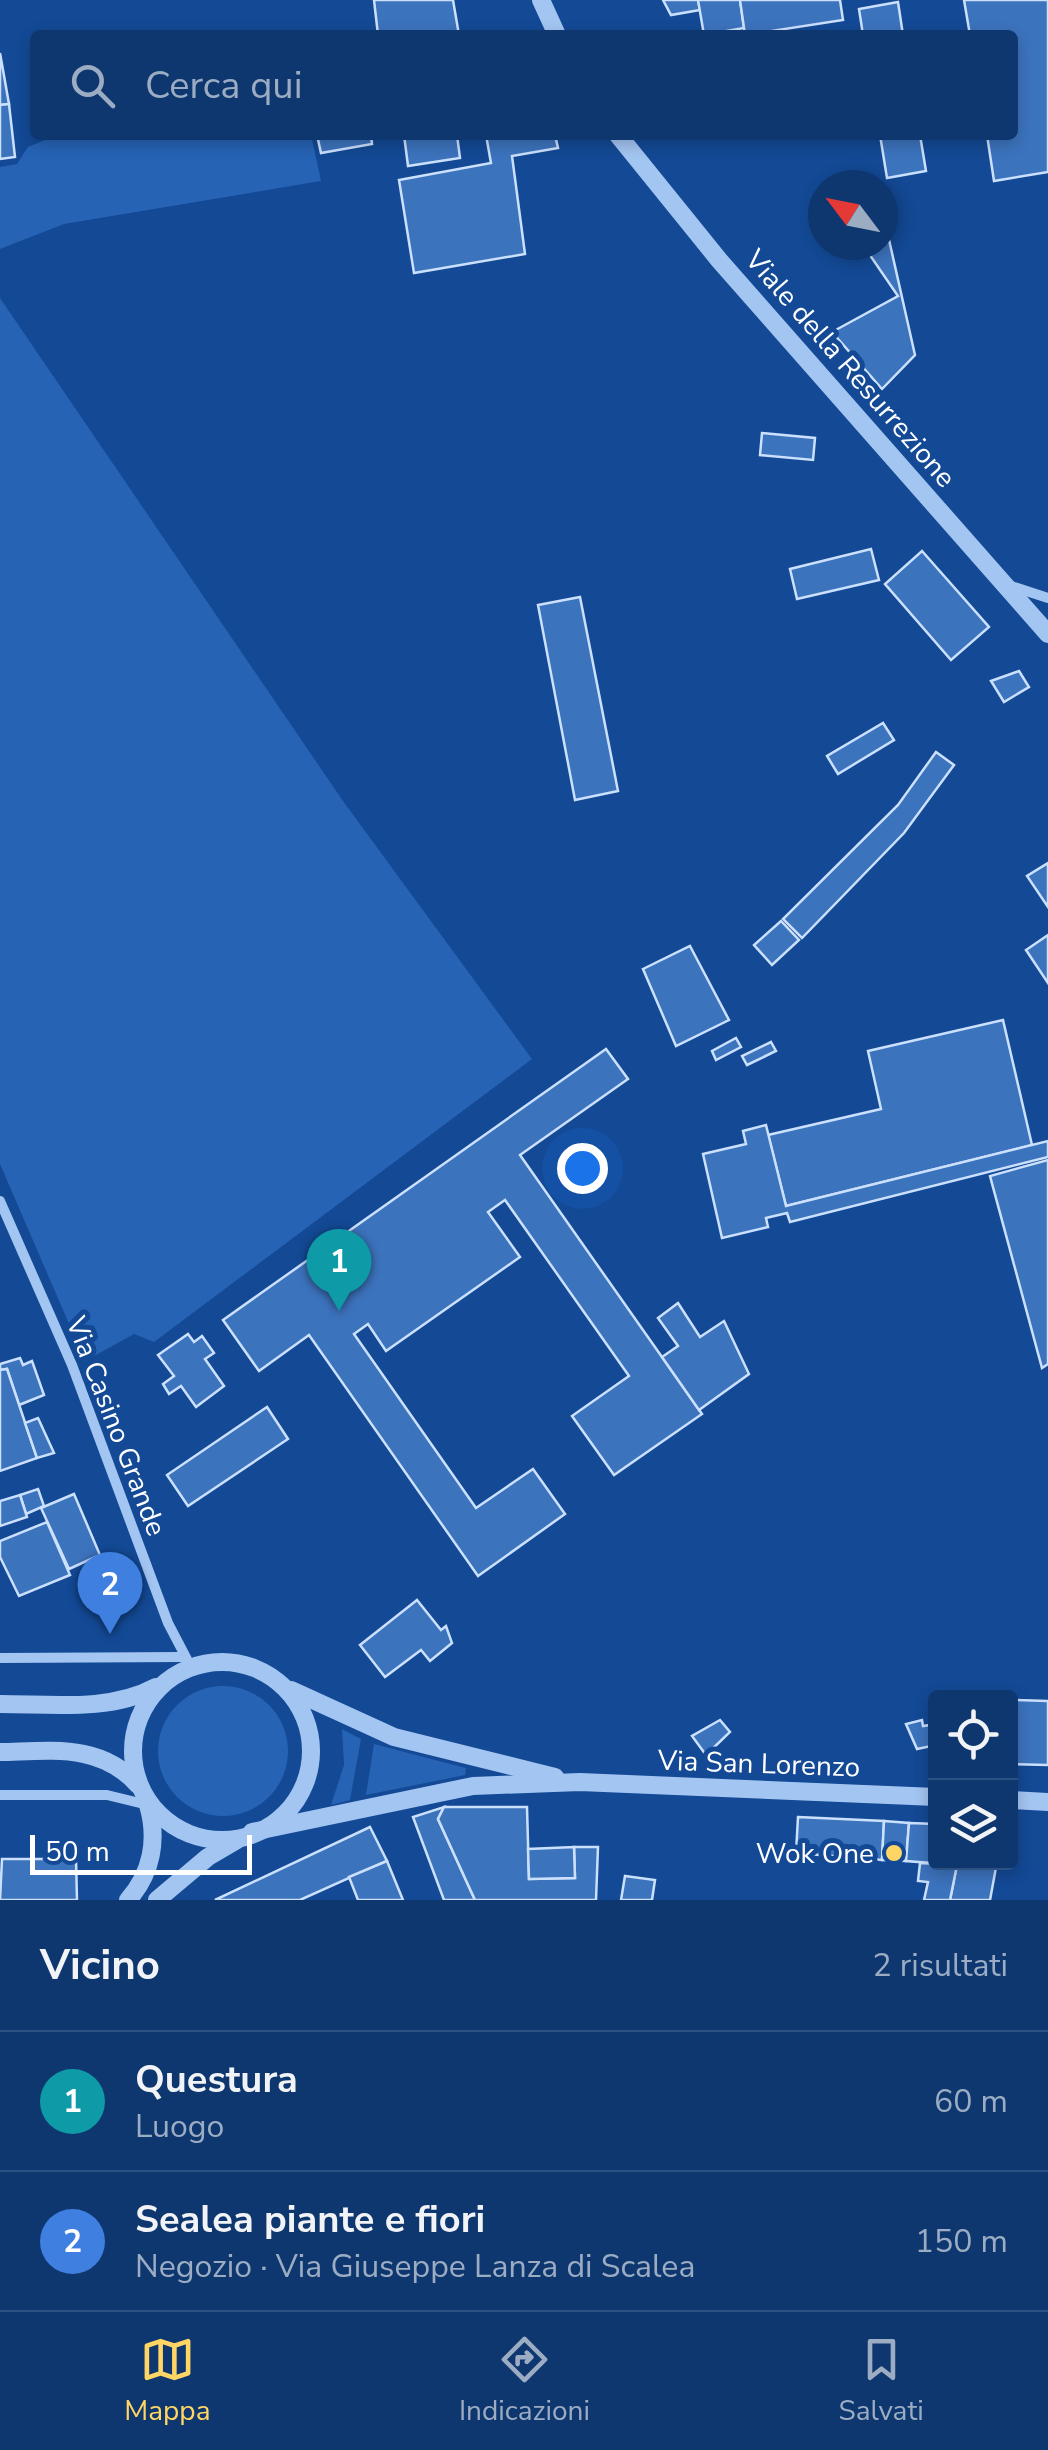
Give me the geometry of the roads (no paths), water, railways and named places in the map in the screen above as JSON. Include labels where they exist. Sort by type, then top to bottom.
[{"type":"street","points":[[541,0],[555,30]]},
{"type":"street","name":"Viale della Resurrezione","points":[[622,140],[719,260],[1048,634]]},
{"type":"street","points":[[1004,584],[1048,598]]},
{"type":"street","name":"Via Casino Grande","points":[[0,1201],[72,1365],[187,1662]]},
{"type":"street","points":[[0,1658],[234,1662],[258,1669],[280,1684],[302,1710],[312,1757],[295,1801],[282,1816],[249,1834],[213,1839],[183,1833],[148,1805],[107,1795],[0,1795]]},
{"type":"street","points":[[128,1900],[151,1858],[153,1822],[139,1786],[133,1746],[136,1729],[146,1702],[187,1662]]},
{"type":"street","points":[[0,1704],[116,1702],[166,1682]]},
{"type":"street","name":"Via San Lorenzo","points":[[280,1684],[352,1722],[394,1737],[580,1782]]},
{"type":"street","points":[[0,1752],[94,1754],[118,1764],[139,1786]]},
{"type":"street","name":"Via San Lorenzo","points":[[158,1900],[208,1857],[249,1834],[446,1788],[580,1782],[928,1798]]},
{"type":"street","points":[[1018,1800],[1048,1802]]},
{"type":"place","name":"Questura","points":[[339,1311]]},
{"type":"place","name":"Sealea piante e fiori","points":[[110,1634]]},
{"type":"place","name":"Wok One","points":[[894,1853]]}]
